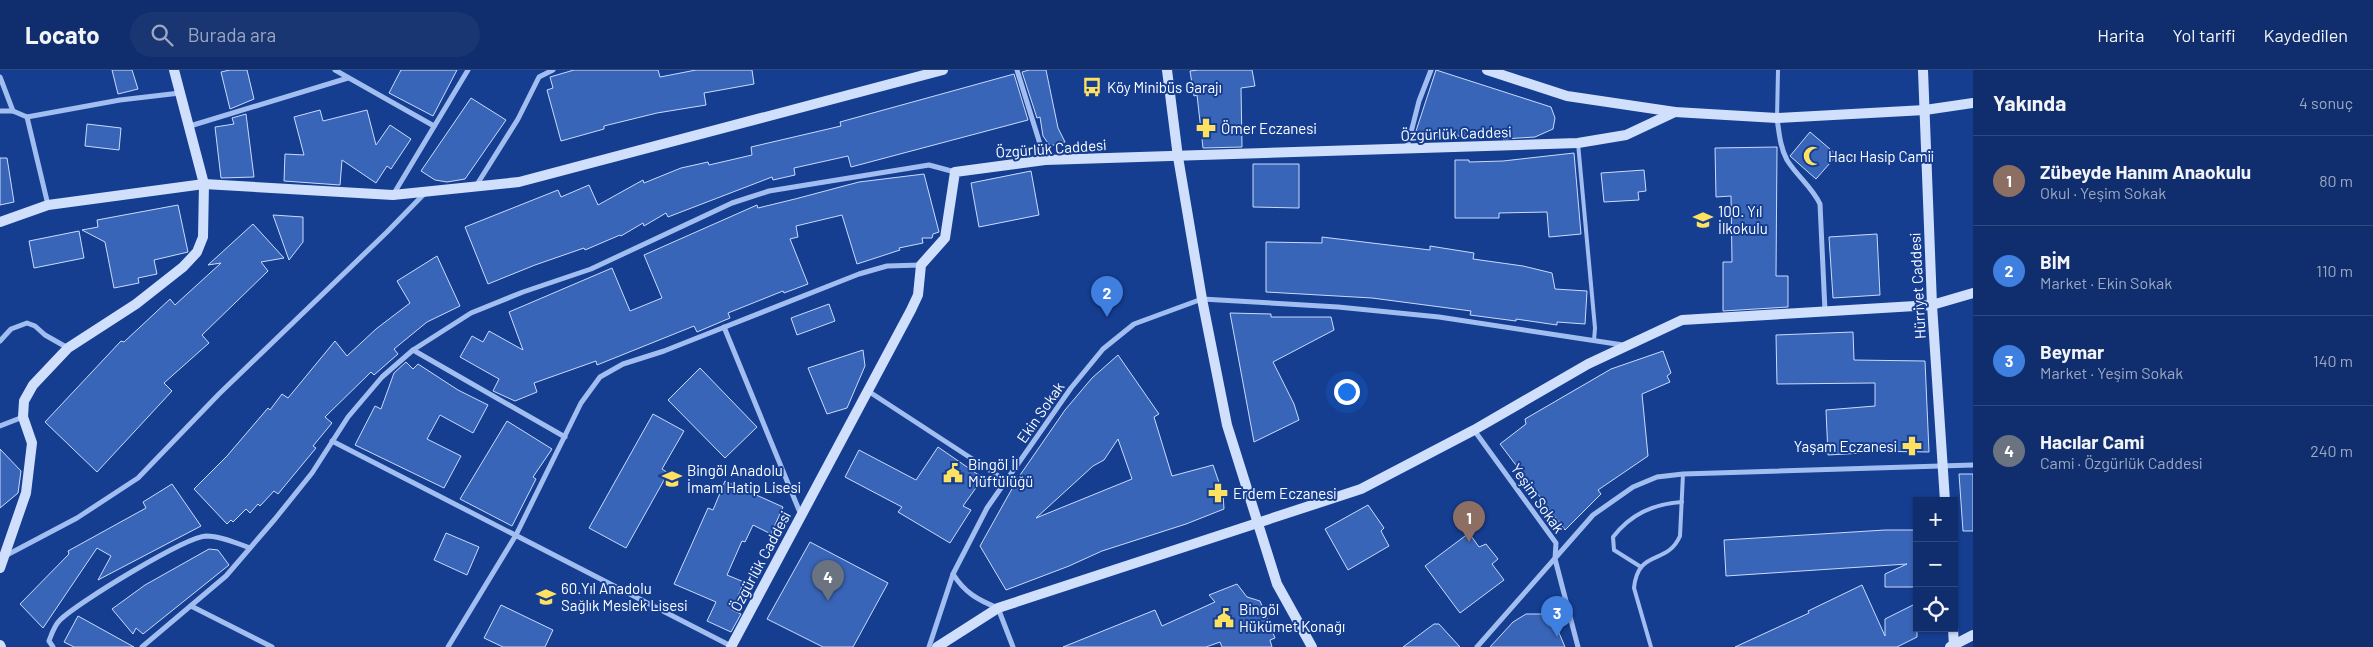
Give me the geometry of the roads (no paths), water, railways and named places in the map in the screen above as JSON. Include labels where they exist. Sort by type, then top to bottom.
[{"type":"street","points":[[0,568],[26,494],[32,443],[23,417],[24,401],[33,385],[68,348],[136,304],[183,267],[197,252],[203,237],[204,184],[174,70]]},
{"type":"street","points":[[335,70],[434,126]]},
{"type":"street","points":[[393,195],[468,70]]},
{"type":"street","points":[[475,186],[518,119],[539,77],[553,70]]},
{"type":"street","points":[[0,222],[48,205],[204,184],[393,195],[519,182],[943,70]]},
{"type":"street","points":[[1017,70],[1045,160]]},
{"type":"street","points":[[1167,70],[1178,157],[1202,298],[1227,424],[1277,584],[1312,647]]},
{"type":"street","points":[[1407,150],[1419,101],[1431,70]]},
{"type":"street","points":[[1488,70],[1566,96],[1675,112],[1777,118],[1925,110],[1973,103]]},
{"type":"street","name":"Hürriyet Caddesi","points":[[1923,70],[1932,305],[1945,497]]},
{"type":"street","points":[[0,77],[13,111]]},
{"type":"street","points":[[190,126],[348,78]]},
{"type":"street","points":[[0,111],[13,111],[27,117],[120,100],[180,93]]},
{"type":"street","name":"Özgürlük Caddesi","points":[[955,172],[1045,160],[1407,150],[1578,143],[1626,135],[1675,112]]},
{"type":"street","points":[[27,117],[48,205]]},
{"type":"street","points":[[1777,118],[1779,136],[1787,159],[1815,193],[1820,204],[1825,312]]},
{"type":"street","points":[[142,647],[226,576],[312,473],[348,417],[382,377],[413,350],[471,313],[523,292],[591,269],[732,203],[769,190],[929,164],[955,172],[945,238],[921,265],[887,266],[859,274],[664,351],[623,364],[600,377],[581,403],[516,535],[448,647]]},
{"type":"street","points":[[4,556],[77,518],[138,478],[219,394],[426,192]]},
{"type":"street","name":"Özgürlük Caddesi","points":[[731,647],[918,295],[921,265]]},
{"type":"street","points":[[937,647],[998,608],[1361,489],[1474,430],[1588,364],[1682,320],[1932,305],[1973,294]]},
{"type":"street","points":[[1202,298],[1338,307],[1439,317],[1627,346]]},
{"type":"street","name":"Ekin Sokak","points":[[929,647],[953,574],[987,508],[1071,388],[1103,349],[1134,324],[1202,298]]},
{"type":"street","points":[[0,341],[11,329],[26,323],[35,326],[45,335],[68,348]]},
{"type":"street","points":[[724,327],[801,515]]},
{"type":"street","points":[[413,350],[565,437]]},
{"type":"street","points":[[868,390],[1006,480]]},
{"type":"street","points":[[0,426],[23,417]]},
{"type":"street","name":"Yeşim Sokak","points":[[1474,430],[1556,544],[1555,559],[1578,647]]},
{"type":"street","points":[[332,441],[731,647]]},
{"type":"street","points":[[1477,647],[1593,515],[1634,487],[1657,477],[1683,474],[1973,465]]},
{"type":"street","points":[[54,647],[49,640],[54,628],[82,602],[176,547],[205,536],[224,539],[250,548]]},
{"type":"street","points":[[953,574],[960,585],[974,598],[998,608],[1013,647]]},
{"type":"street","points":[[191,606],[272,647]]},
{"type":"street","points":[[1953,632],[1953,646],[1973,635]]},
{"type":"lane","points":[[1777,118],[1778,70]]},
{"type":"lane","points":[[1578,143],[1596,328],[1594,341]]},
{"type":"lane","points":[[1651,647],[1634,588],[1637,573],[1641,567],[1652,557],[1670,551],[1678,542],[1680,536],[1683,474]]},
{"type":"lane","points":[[1641,567],[1614,550],[1614,537],[1626,522],[1643,511],[1655,506],[1682,502]]},
{"type":"place","name":"Köy Minibüs Garajı","points":[[1092,87]]},
{"type":"place","name":"Ömer Eczanesi","points":[[1206,128]]},
{"type":"place","name":"Hacı Hasip Camii","points":[[1813,156]]},
{"type":"place","name":"100. Yıl İlkokulu","points":[[1703,220]]},
{"type":"place","name":"BİM","points":[[1107,317]]},
{"type":"place","name":"Yaşam Eczanesi","points":[[1912,446]]},
{"type":"place","name":"Bingöl İl Müftülüğü","points":[[953,473]]},
{"type":"place","name":"Bingöl Anadolu İmam Hatip Lisesi","points":[[672,479]]},
{"type":"place","name":"Erdem Eczanesi","points":[[1218,493]]},
{"type":"place","name":"Zübeyde Hanım Anaokulu","points":[[1469,542]]},
{"type":"place","name":"60.Yıl Anadolu Sağlık Meslek Lisesi","points":[[546,597]]},
{"type":"place","name":"Hacılar Cami","points":[[828,601]]},
{"type":"place","name":"Bingöl Hükümet Konağı","points":[[1224,618]]},
{"type":"place","name":"Beymar","points":[[1557,637]]}]
